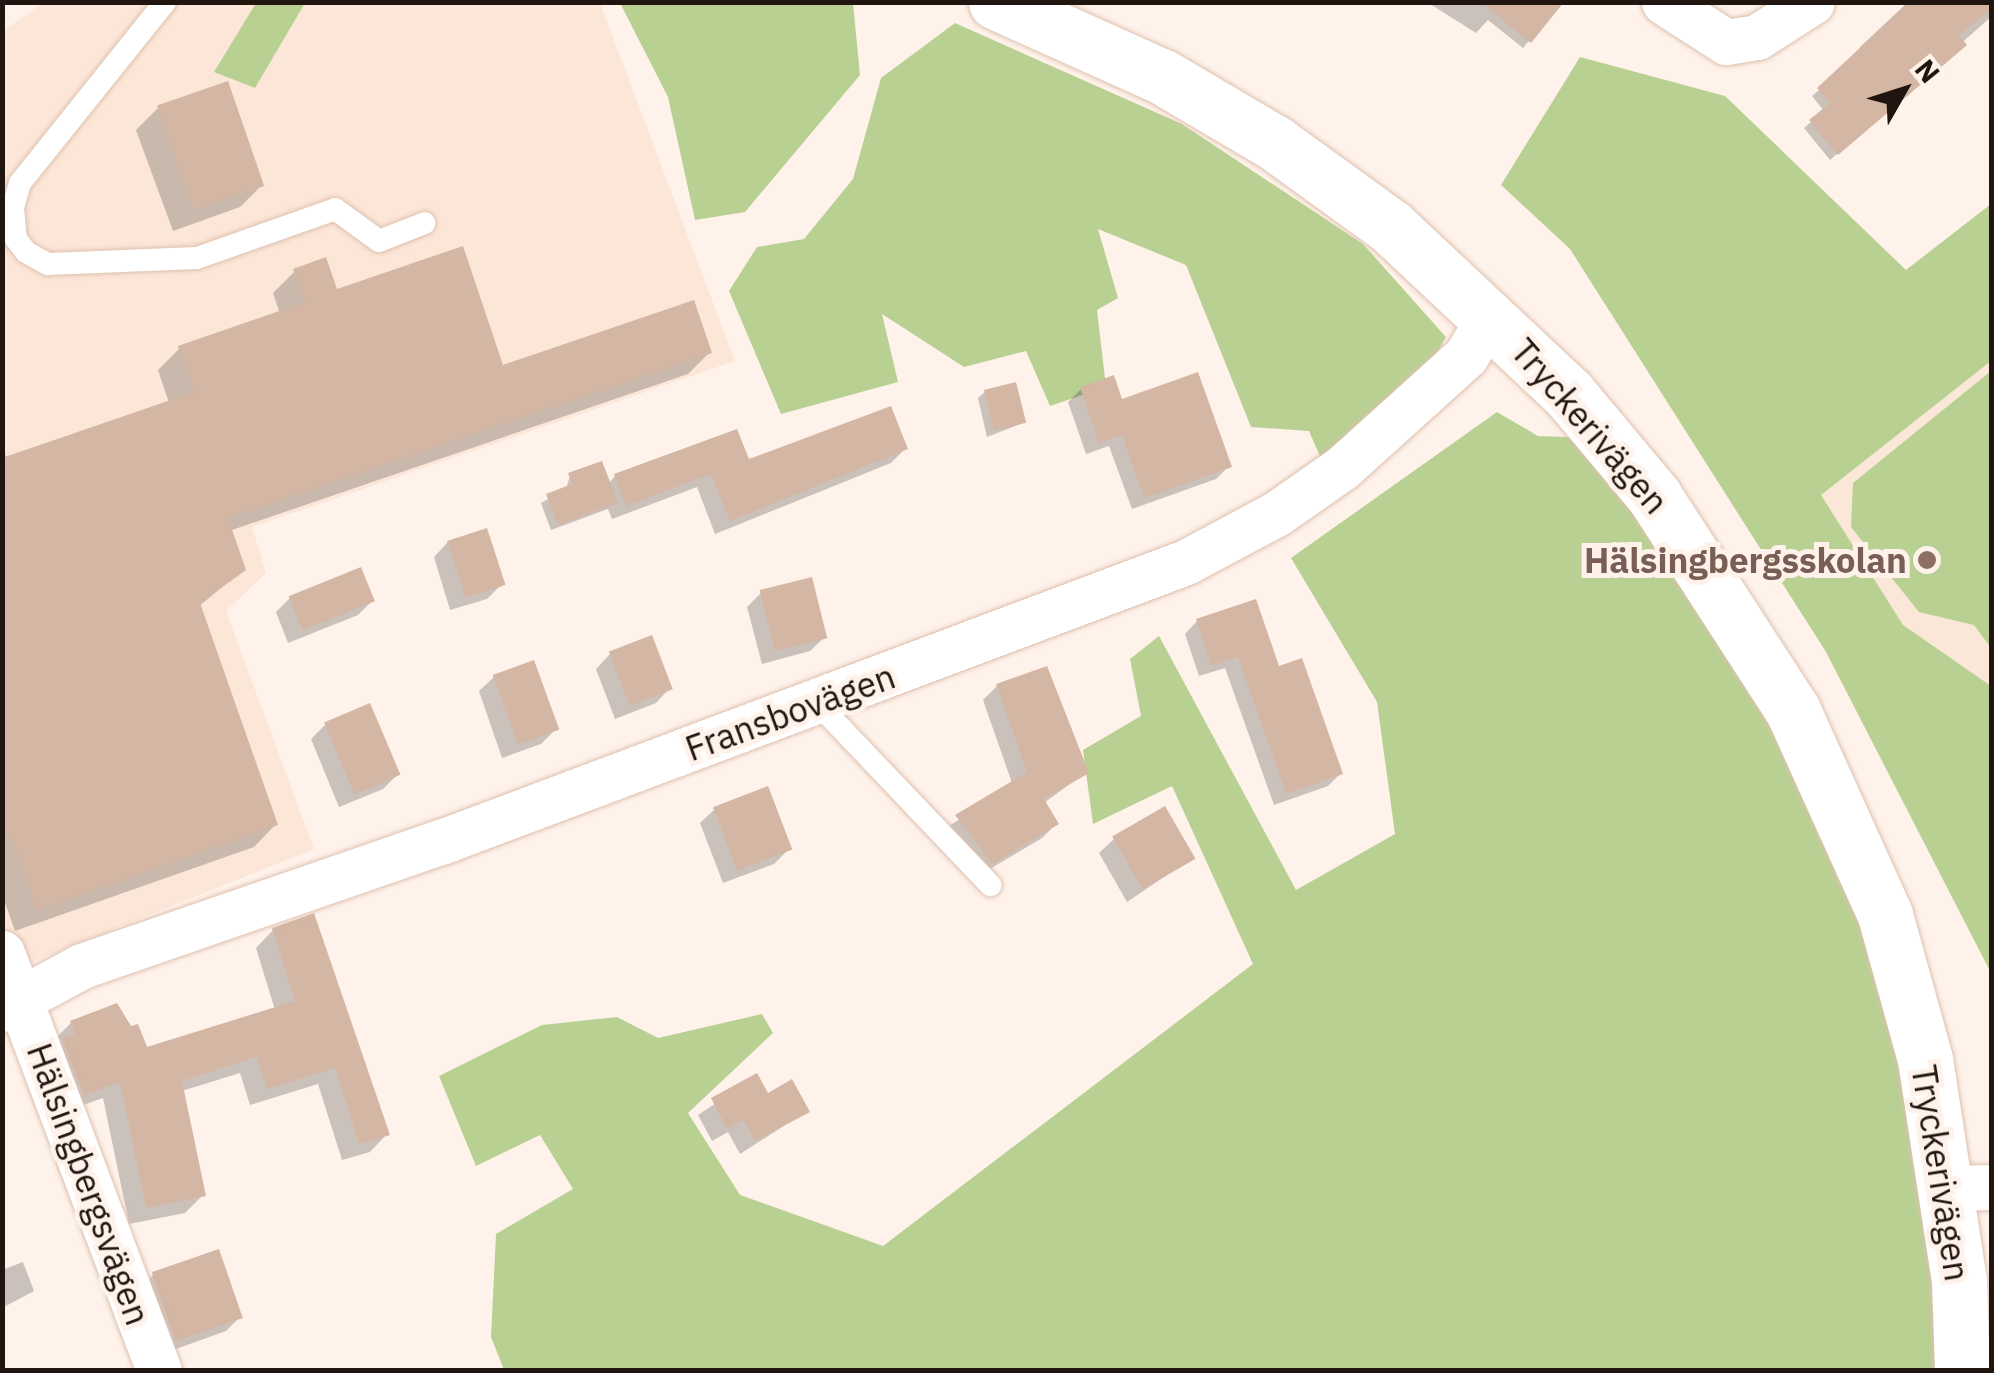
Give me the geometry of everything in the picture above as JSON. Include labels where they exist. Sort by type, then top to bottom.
[{"type":"street","name":"Tryckerivägen","points":[[996,2],[1163,77],[1275,142],[1392,227],[1491,314],[1654,496],[1793,711],[1886,915],[1969,1188],[1962,1370]]},
{"type":"street","points":[[1664,2],[1726,42],[1757,37],[1812,2]]},
{"type":"street","name":"Fransbovägen","points":[[11,1004],[82,966],[1084,605],[1186,562],[1276,514],[1370,444],[1466,356],[1491,314]]},
{"type":"street","name":"Hälsingbergsvägen","points":[[2,953],[11,1004],[159,1370]]},
{"type":"lane","points":[[165,2],[20,183],[13,207],[16,239],[26,252],[48,264],[197,258],[335,209],[379,241],[425,223]]},
{"type":"lane","points":[[816,702],[990,885]]},
{"type":"shaded area","points":[[44,2],[600,3],[735,361],[252,527],[266,573],[226,611],[314,849],[11,970],[2,950],[2,32]]},
{"type":"shaded area","name":"Hälsingbergsskolan","points":[[1991,361],[1991,686],[1903,625],[1820,495]]},
{"type":"green space","points":[[256,3],[305,3],[255,88],[214,72]]},
{"type":"green space","points":[[620,3],[853,3],[860,75],[745,212],[695,220],[668,97]]},
{"type":"green space","points":[[955,23],[1182,124],[1363,244],[1446,337],[1415,392],[1326,470],[1309,431],[1251,427],[1186,265],[1098,229],[1118,298],[1097,310],[1106,387],[1050,406],[1026,351],[964,367],[882,314],[898,382],[781,414],[729,291],[757,247],[804,239],[853,179],[881,78]]},
{"type":"green space","points":[[1580,57],[1725,96],[1906,270],[1991,204],[1991,361],[1821,495],[1903,625],[1991,686],[1991,973],[1826,652],[1570,249],[1501,185]]},
{"type":"green space","name":"Hälsingbergsskolan","points":[[1991,371],[1991,648],[1974,625],[1919,612],[1851,527],[1853,483]]},
{"type":"green space","points":[[1497,412],[1538,436],[1569,437],[1666,524],[1852,874],[1930,1173],[1942,1370],[504,1370],[491,1337],[496,1234],[573,1189],[540,1135],[476,1166],[439,1076],[542,1025],[617,1017],[658,1038],[762,1014],[773,1033],[688,1113],[740,1195],[883,1246],[1253,964],[1172,786],[1093,824],[1083,750],[1141,716],[1130,659],[1159,636],[1296,890],[1395,834],[1377,702],[1291,558]]},
{"type":"building","points":[[1481,2],[1564,2],[1531,43]]},
{"type":"building","points":[[1909,2],[1992,2],[1992,9],[1959,35],[1967,45],[1838,155],[1809,120],[1830,103],[1817,88]]},
{"type":"building","points":[[228,81],[264,186],[193,210],[157,105]]},
{"type":"building","points":[[463,246],[503,365],[694,300],[712,353],[228,518],[246,570],[200,603],[278,825],[37,911],[11,837],[2,840],[2,458],[194,392],[178,346],[305,302],[293,269],[326,257],[337,289]]},
{"type":"building","points":[[1198,372],[1232,467],[1144,498],[1122,435],[1099,443],[1080,387],[1114,375],[1122,399]]},
{"type":"building","points":[[1016,382],[1026,423],[994,431],[984,390]]},
{"type":"building","points":[[891,406],[908,449],[730,521],[711,474],[626,506],[614,474],[737,429],[749,459]]},
{"type":"building","points":[[602,461],[618,503],[558,525],[546,494],[572,484],[568,473]]},
{"type":"building","points":[[487,528],[506,585],[466,598],[447,541]]},
{"type":"building","points":[[361,567],[375,601],[303,631],[289,596]]},
{"type":"building","points":[[812,577],[827,638],[775,651],[760,590]]},
{"type":"building","points":[[1256,599],[1279,666],[1302,658],[1343,774],[1286,794],[1238,657],[1211,666],[1196,619]]},
{"type":"building","points":[[652,635],[673,689],[630,706],[609,651]]},
{"type":"building","points":[[534,660],[559,730],[518,745],[493,675]]},
{"type":"building","points":[[1047,666],[1089,773],[1044,799],[1059,824],[993,864],[955,815],[1027,772],[996,684]]},
{"type":"building","points":[[370,703],[400,775],[354,794],[324,723]]},
{"type":"building","points":[[768,786],[792,849],[737,871],[713,807]]},
{"type":"building","points":[[1165,806],[1196,859],[1143,889],[1112,836]]},
{"type":"building","points":[[314,913],[390,1135],[359,1144],[335,1068],[267,1089],[257,1057],[182,1081],[206,1196],[146,1208],[120,1082],[84,1095],[62,1039],[75,1034],[70,1021],[117,1003],[131,1026],[138,1024],[147,1047],[295,1001],[272,928]]},
{"type":"building","points":[[757,1073],[768,1093],[792,1079],[810,1112],[755,1141],[743,1120],[727,1128],[711,1098]]},
{"type":"building","points":[[219,1249],[243,1318],[176,1341],[152,1272]]},
{"type":"place","name":"Hälsingbergsskolan","points":[[1927,560]]}]
